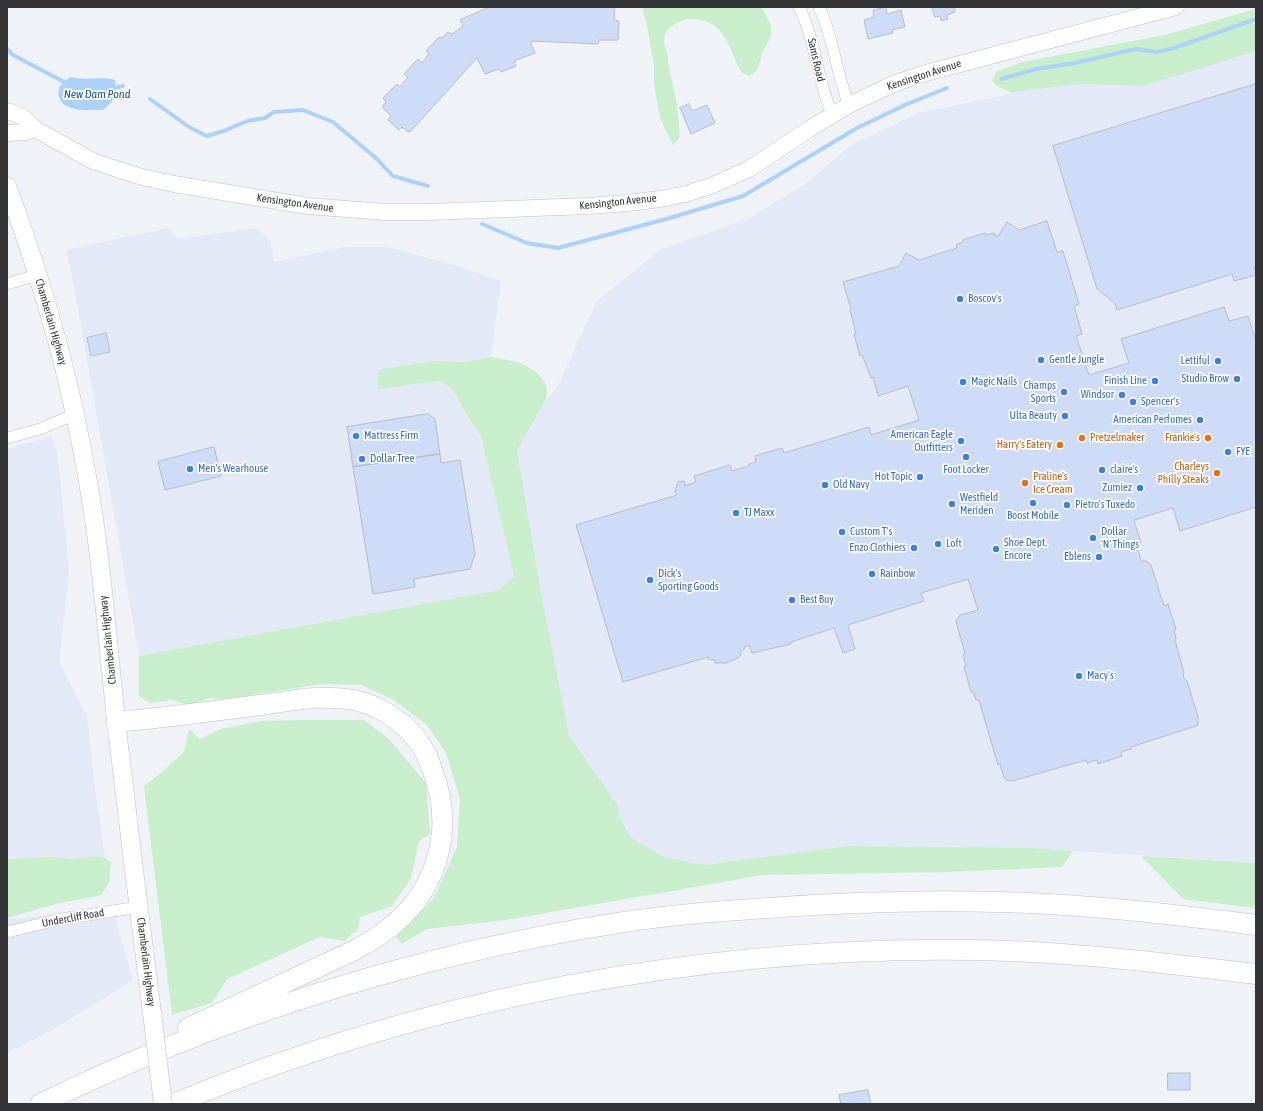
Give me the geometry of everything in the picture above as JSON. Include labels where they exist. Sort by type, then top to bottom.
[{"type":"highway","points":[[116,722],[153,719],[311,699],[338,698],[360,702],[377,708],[396,720],[419,742],[428,757],[435,777],[441,799],[442,818],[439,850],[425,886],[411,908],[388,929],[366,944],[344,955],[264,991],[151,1046],[138,1053],[121,1067]]},
{"type":"highway","points":[[40,1104],[121,1067],[189,1040],[264,1012],[388,973],[522,940],[650,918],[823,904],[965,902],[1048,904],[1104,908],[1256,925]]},
{"type":"highway","points":[[173,1104],[228,1082],[307,1054],[438,1014],[586,982],[721,962],[774,956],[920,950],[992,951],[1131,960],[1256,974]]},
{"type":"main road","name":"Kensington Avenue","points":[[7,112],[11,112],[23,118],[35,129],[96,162],[130,173],[174,184],[308,206],[385,212],[428,212],[620,204],[686,194],[713,185],[749,170],[832,114],[893,84],[922,74],[1176,7]]},
{"type":"main road","points":[[7,133],[26,132],[35,129]]},
{"type":"main road","name":"Chamberlain Highway","points":[[7,186],[37,275],[60,353],[75,414],[88,483],[103,589],[116,722],[163,1104]]},
{"type":"street","name":"Sams Road","points":[[799,7],[810,33],[824,92],[832,114]]},
{"type":"street","name":"Sams Road","points":[[819,7],[825,19],[832,41],[842,87],[849,105]]},
{"type":"street","points":[[7,284],[37,275]]},
{"type":"street","points":[[7,438],[40,429],[75,414]]},
{"type":"street","name":"Undercliff Road","points":[[7,932],[60,919],[139,907]]},
{"type":"shaded area","points":[[1256,51],[1256,863],[1031,848],[846,846],[704,865],[664,857],[631,838],[619,816],[618,806],[569,735],[540,587],[517,450],[545,401],[557,388],[597,301],[661,249],[750,218],[808,182],[851,145],[918,113],[1029,90],[1081,84],[1144,86]]},
{"type":"shaded area","points":[[168,228],[178,239],[256,228],[270,240],[274,262],[345,247],[387,247],[454,265],[501,281],[491,357],[466,362],[435,361],[378,389],[439,381],[453,389],[466,414],[481,436],[514,576],[499,590],[139,656],[72,275],[66,250]]},
{"type":"shaded area","points":[[52,436],[59,467],[69,572],[59,661],[87,716],[94,782],[105,858],[96,856],[71,859],[54,857],[7,859],[7,449]]},
{"type":"shaded area","points":[[113,910],[133,980],[51,1031],[7,1053],[7,919]]},
{"type":"green space","points":[[642,7],[762,7],[771,25],[771,36],[763,51],[757,70],[750,76],[742,73],[725,37],[713,24],[704,21],[687,19],[678,22],[670,28],[665,36],[664,42],[678,117],[679,138],[673,145],[661,120],[654,84],[654,65]]},
{"type":"green space","points":[[1256,9],[1256,51],[1144,86],[1081,84],[1012,93],[997,86],[992,81],[996,72],[1022,62],[1165,35]]},
{"type":"green space","points":[[491,357],[520,363],[532,369],[543,380],[547,388],[547,396],[545,401],[517,450],[540,587],[569,735],[618,806],[619,816],[631,838],[664,857],[704,865],[846,846],[1031,848],[1073,851],[1062,867],[947,872],[763,875],[506,920],[427,929],[402,944],[396,937],[434,898],[457,847],[460,799],[446,753],[427,725],[392,699],[361,685],[322,684],[226,699],[208,698],[191,706],[172,700],[150,703],[139,696],[139,656],[499,590],[514,576],[481,436],[466,414],[453,389],[439,381],[378,389],[378,370],[435,361],[466,362]]},
{"type":"green space","points":[[364,720],[389,739],[426,783],[430,834],[419,841],[411,878],[392,906],[360,917],[358,929],[344,941],[320,937],[227,979],[212,1003],[172,1015],[144,786],[184,752],[189,729],[200,739],[221,729],[262,721]]},
{"type":"green space","points":[[96,856],[105,858],[111,862],[109,882],[102,894],[56,904],[7,918],[7,859],[54,857],[71,859]]},
{"type":"green space","points":[[1141,856],[1256,863],[1256,908],[1183,899]]},
{"type":"water","name":"New Dam Pond","points":[[70,77],[81,79],[104,78],[115,80],[116,89],[114,97],[103,110],[78,110],[66,106],[59,97],[59,87]]},
{"type":"building","points":[[490,7],[615,7],[614,20],[619,21],[618,40],[599,40],[598,44],[531,41],[535,53],[514,61],[516,66],[501,72],[499,69],[485,74],[477,58],[410,132],[402,127],[399,130],[388,120],[391,116],[382,107],[386,102],[383,98],[397,84],[400,87],[408,77],[404,74],[418,59],[422,63],[429,54],[426,51],[439,37],[442,38],[448,32],[452,34],[463,26],[460,20]]},
{"type":"building","points":[[886,7],[887,14],[901,10],[905,27],[892,30],[893,33],[868,39],[864,20],[874,17],[873,11]]},
{"type":"building","points":[[932,7],[954,7],[955,12],[947,15],[948,19],[941,21],[940,16],[935,17]]},
{"type":"building","points":[[1256,84],[1256,267],[1254,267],[1256,275],[1234,281],[1232,274],[1117,310],[1115,303],[1097,289],[1053,146]]},
{"type":"building","points":[[689,104],[692,111],[707,105],[715,123],[691,134],[680,108]]},
{"type":"building","name":"Westfield Meriden","points":[[1047,221],[1057,252],[1063,251],[1079,304],[1074,306],[1082,334],[1076,336],[1089,375],[1129,363],[1121,339],[1224,307],[1229,321],[1248,316],[1256,341],[1256,507],[1180,531],[1173,508],[1134,520],[1141,543],[1138,549],[1141,561],[1146,561],[1151,565],[1164,606],[1168,604],[1176,629],[1174,630],[1175,640],[1184,672],[1183,677],[1187,681],[1198,717],[1198,725],[1131,747],[1131,749],[1121,752],[1122,756],[1098,764],[1097,760],[1087,763],[1086,760],[1012,781],[1007,780],[1004,778],[1000,764],[998,765],[979,700],[976,700],[973,691],[971,692],[964,667],[966,666],[963,655],[965,654],[956,621],[960,615],[978,610],[968,579],[921,593],[924,601],[848,625],[855,649],[843,653],[834,628],[791,642],[791,644],[752,653],[749,645],[744,647],[745,648],[740,653],[741,655],[736,659],[726,663],[715,663],[715,660],[708,659],[708,657],[623,682],[576,525],[677,495],[675,491],[678,482],[684,481],[685,486],[696,482],[694,476],[730,465],[732,471],[749,466],[749,464],[756,462],[755,456],[782,448],[784,453],[869,427],[871,435],[919,420],[908,386],[878,396],[873,377],[871,378],[862,355],[860,356],[854,334],[856,334],[851,309],[843,282],[899,266],[906,253],[919,260],[957,248],[956,245],[963,242],[963,240],[985,233],[986,235],[994,233],[995,236],[999,235],[1007,222],[1019,230]]},
{"type":"building","points":[[106,333],[110,352],[91,356],[87,338]]},
{"type":"building","points":[[428,414],[435,419],[440,454],[353,467],[347,427]]},
{"type":"building","name":"Men's Wearhouse","points":[[214,447],[221,476],[165,490],[158,462]]},
{"type":"building","points":[[440,454],[441,463],[460,460],[475,554],[470,569],[414,579],[415,587],[373,594],[353,467]]},
{"type":"building","points":[[1168,1073],[1190,1073],[1190,1090],[1168,1090]]},
{"type":"building","points":[[868,1090],[871,1104],[841,1104],[839,1095]]},
{"type":"waterway","points":[[1001,79],[1036,69],[1075,63],[1136,49],[1157,52],[1174,48],[1256,19]]},
{"type":"waterway","points":[[7,49],[13,55],[68,84]]},
{"type":"waterway","points":[[113,88],[123,86]]},
{"type":"waterway","points":[[482,224],[527,243],[558,248],[670,218],[743,196],[857,128],[905,105],[947,88]]},
{"type":"waterway","points":[[150,99],[189,127],[207,136],[224,131],[247,121],[265,118],[274,112],[303,110],[333,122],[376,158],[393,176],[428,186]]},
{"type":"place","name":"Boscov's","points":[[960,299]]},
{"type":"place","name":"Gentle Jungle","points":[[1041,360]]},
{"type":"place","name":"Lettiful","points":[[1218,361]]},
{"type":"place","name":"Studio Brow","points":[[1237,379]]},
{"type":"place","name":"Finish Line","points":[[1155,381]]},
{"type":"place","name":"Magic Nails","points":[[963,382]]},
{"type":"place","name":"Champs Sports","points":[[1064,392]]},
{"type":"place","name":"Windsor","points":[[1122,395]]},
{"type":"place","name":"Spencer's","points":[[1133,402]]},
{"type":"place","name":"Ulta Beauty","points":[[1065,416]]},
{"type":"place","name":"American Perfumes","points":[[1200,420]]},
{"type":"place","name":"Mattress Firm","points":[[356,436]]},
{"type":"place","name":"Pretzelmaker","points":[[1082,438]]},
{"type":"place","name":"Frankie's","points":[[1208,438]]},
{"type":"place","name":"American Eagle Outfitters","points":[[961,441]]},
{"type":"place","name":"Harry's Eatery","points":[[1060,445]]},
{"type":"place","name":"FYE","points":[[1228,452]]},
{"type":"place","name":"Foot Locker","points":[[966,457]]},
{"type":"place","name":"Dollar Tree","points":[[362,459]]},
{"type":"place","name":"Men's Wearhouse","points":[[190,469]]},
{"type":"place","name":"claire's","points":[[1102,470]]},
{"type":"place","name":"Charleys Philly Steaks","points":[[1217,473]]},
{"type":"place","name":"Hot Topic","points":[[920,477]]},
{"type":"place","name":"Praline's Ice Cream","points":[[1025,483]]},
{"type":"place","name":"Old Navy","points":[[825,485]]},
{"type":"place","name":"Zumiez","points":[[1140,488]]},
{"type":"place","name":"Boost Mobile","points":[[1033,503]]},
{"type":"place","name":"Westfield Meriden","points":[[952,504]]},
{"type":"place","name":"Pietro's Tuxedo","points":[[1067,505]]},
{"type":"place","name":"TJ Maxx","points":[[736,513]]},
{"type":"place","name":"Custom T's","points":[[842,532]]},
{"type":"place","name":"Dollar 'N' Things","points":[[1093,538]]},
{"type":"place","name":"Loft","points":[[938,544]]},
{"type":"place","name":"Enzo Clothiers","points":[[914,548]]},
{"type":"place","name":"Shoe Dept. Encore","points":[[996,549]]},
{"type":"place","name":"Eblens","points":[[1099,557]]},
{"type":"place","name":"Rainbow","points":[[872,574]]},
{"type":"place","name":"Dick's Sporting Goods","points":[[650,580]]},
{"type":"place","name":"Best Buy","points":[[792,600]]},
{"type":"place","name":"Macy's","points":[[1079,676]]}]
